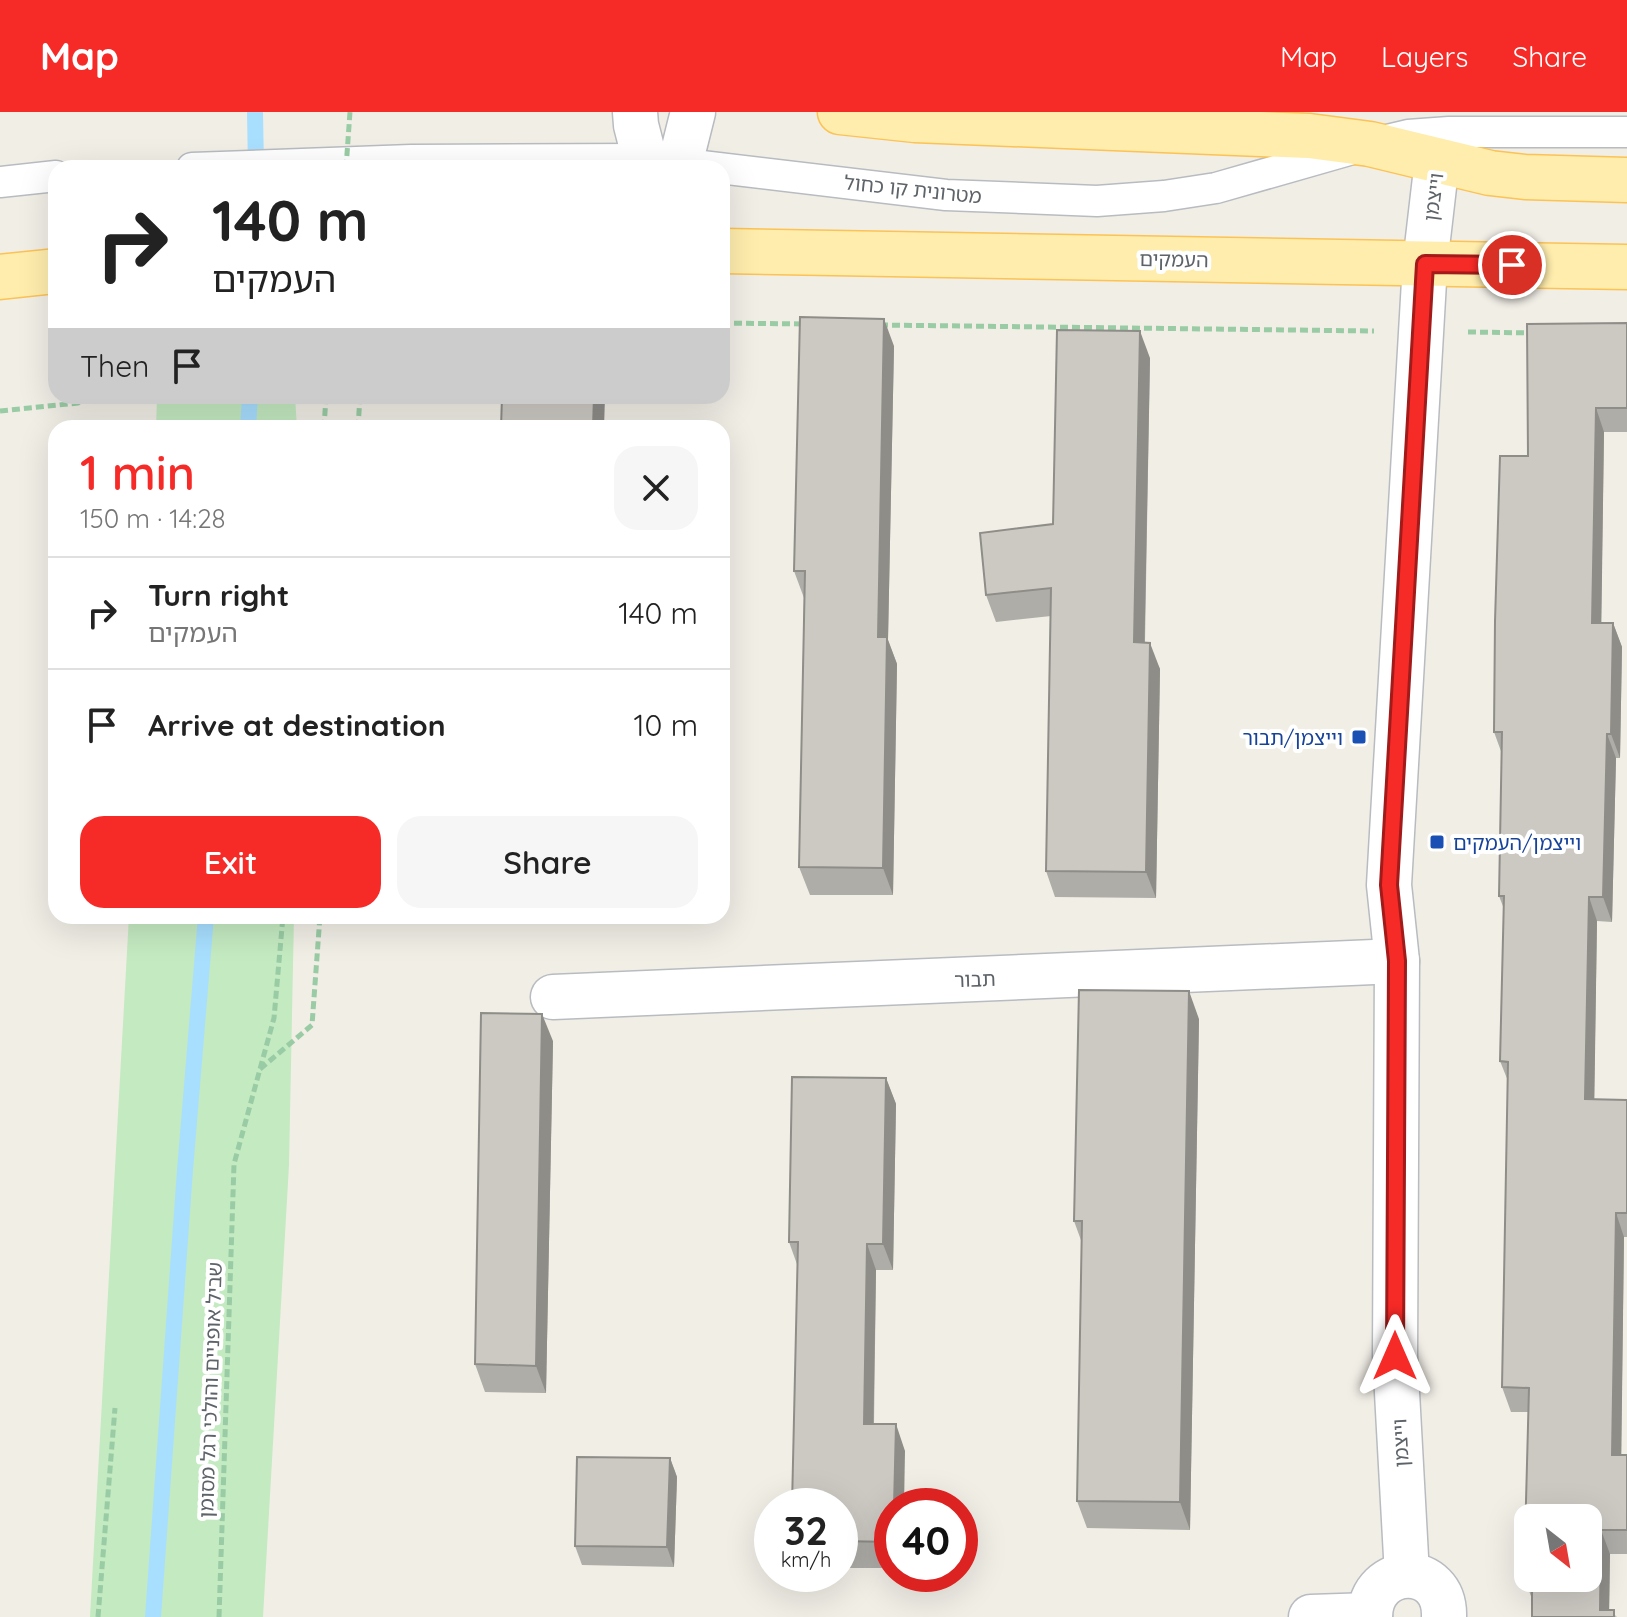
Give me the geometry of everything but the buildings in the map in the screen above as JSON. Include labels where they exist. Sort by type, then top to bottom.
[{"type":"main road","points":[[840,112],[915,120],[1309,136],[1370,144],[1437,161],[1525,177],[1627,180]]},
{"type":"main road","name":"העמקים","points":[[730,248],[1627,267]]},
{"type":"main road","points":[[0,277],[48,272]]},
{"type":"street","points":[[635,112],[661,160]]},
{"type":"street","points":[[665,160],[693,112]]},
{"type":"street","name":"וייצמן","points":[[1407,1575],[1395,1356],[1397,961],[1389,885],[1425,264],[1437,161]]},
{"type":"street","name":"תבור","points":[[553,997],[1397,961]]},
{"type":"street","points":[[1311,1617],[1370,1616],[1371,1602],[1385,1583],[1407,1575],[1419,1577],[1438,1591],[1444,1617]]},
{"type":"lane","name":"מטרונית קו כחול","points":[[730,171],[946,195],[1097,201],[1216,188],[1408,135],[1449,132],[1627,132]]},
{"type":"lane","points":[[0,182],[48,177]]},
{"type":"path","points":[[347,160],[350,112]]},
{"type":"path","points":[[730,323],[817,324]]},
{"type":"path","points":[[865,325],[1548,333]]},
{"type":"path","points":[[0,411],[68,404]]},
{"type":"path","name":"שביל אופניים והולכי רגל מסומן","points":[[219,1617],[234,1164],[274,1018],[282,924]]},
{"type":"path","points":[[260,1069],[312,1025],[319,924]]},
{"type":"path","points":[[98,1617],[115,1408]]},
{"type":"green space","points":[[157,404],[296,404],[296,420],[156,420]]},
{"type":"green space","points":[[129,924],[294,924],[289,1165],[263,1617],[90,1617]]},
{"type":"waterway","points":[[255,112],[256,160]]},
{"type":"waterway","points":[[248,420],[250,404]]},
{"type":"waterway","points":[[153,1617],[205,924]]},
{"type":"place","name":"וייצמן/תבור","points":[[1359,737]]},
{"type":"place","name":"וייצמן/העמקים","points":[[1437,842]]},
{"type":"route","points":[[1395,1356],[1397,961],[1389,885],[1425,264],[1512,265]]}]
